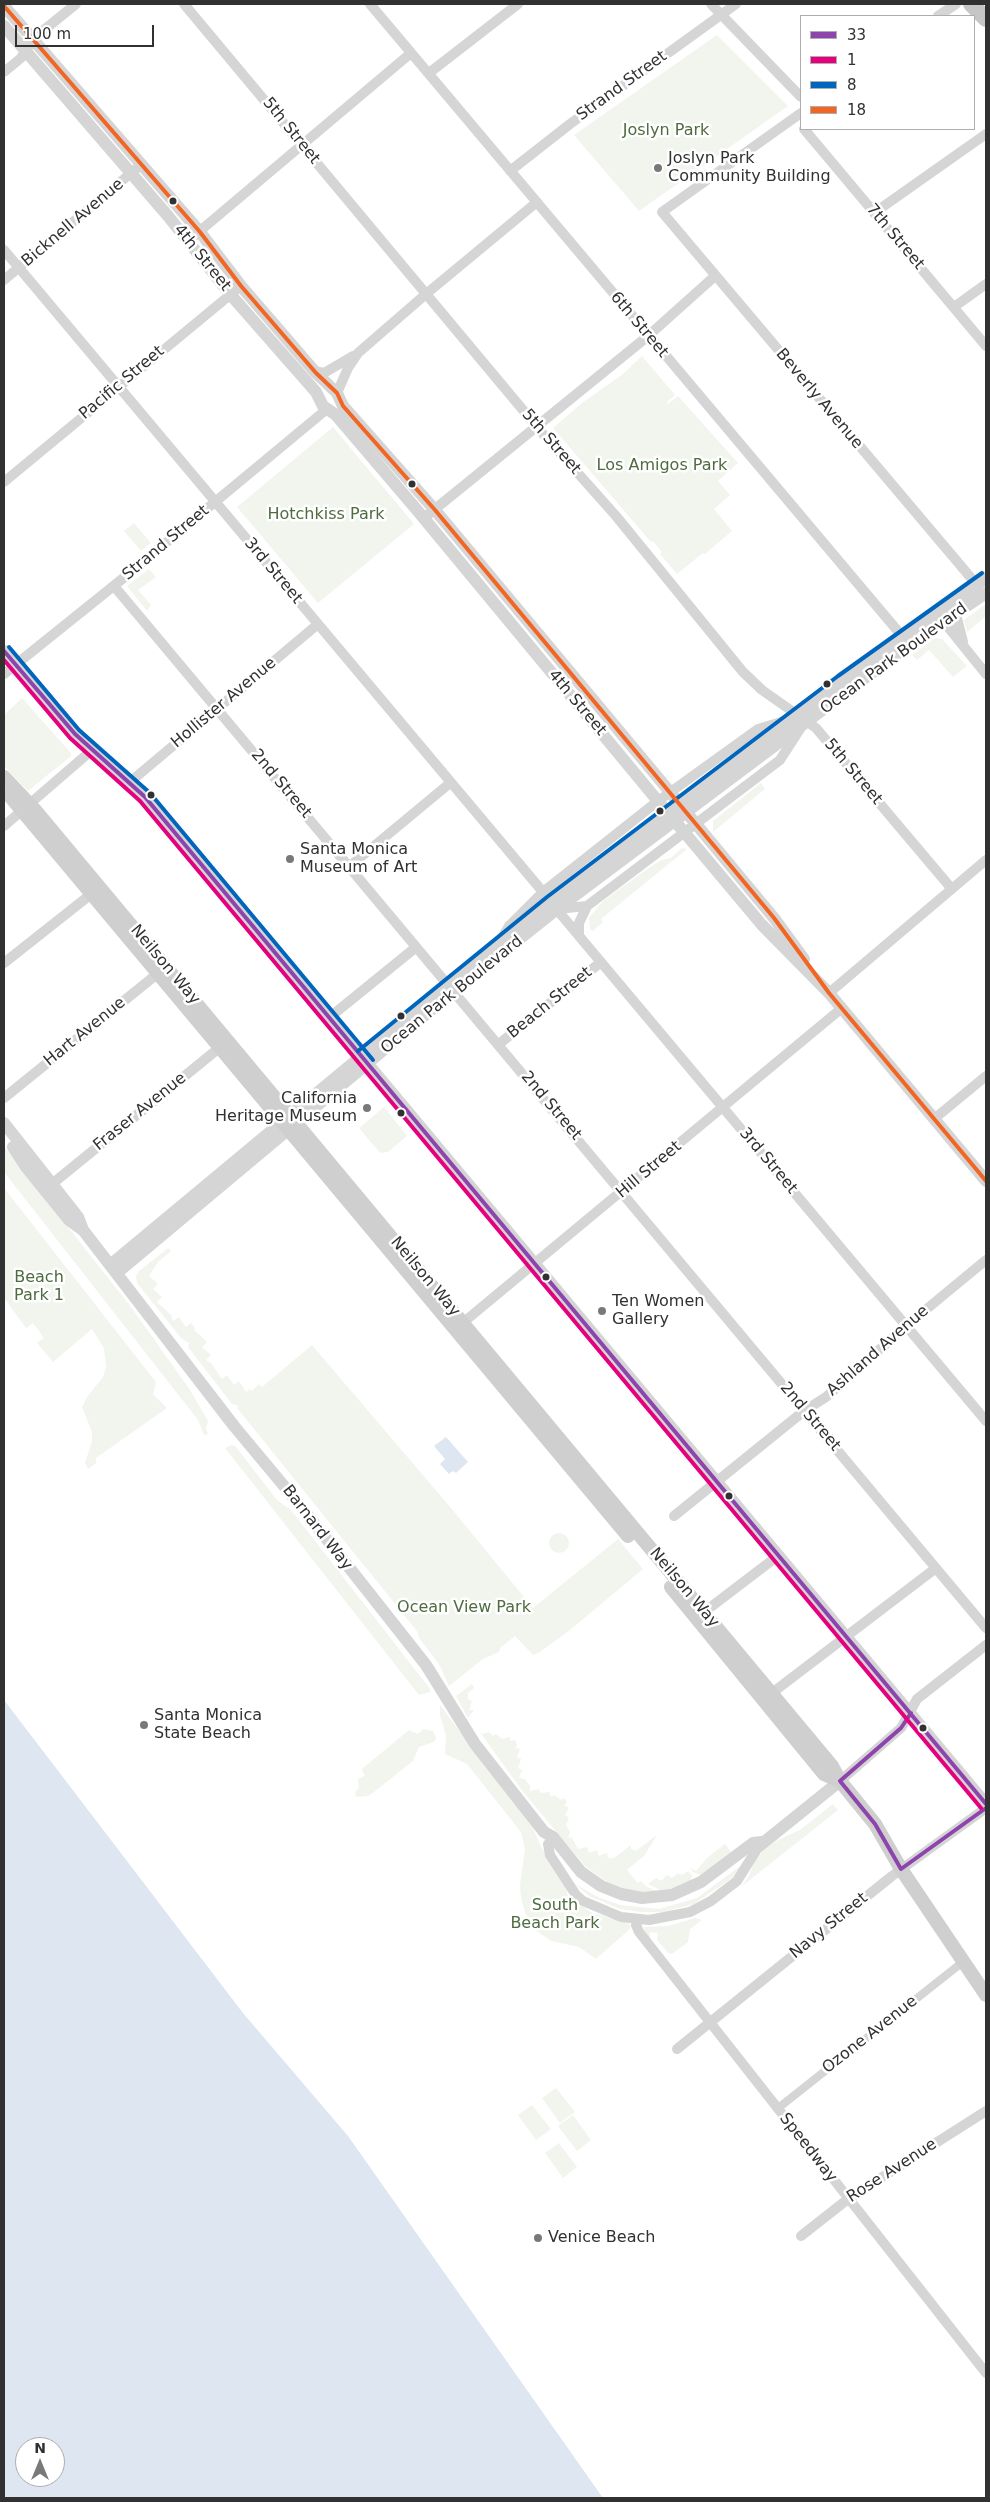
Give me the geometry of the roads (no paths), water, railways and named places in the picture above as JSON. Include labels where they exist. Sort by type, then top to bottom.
[{"type":"highway","points":[[970,4],[986,19]]},
{"type":"main road","name":"Neilson Way","points":[[4,777],[95,891],[768,1696],[824,1774],[840,1781],[874,1824],[901,1869],[986,1995]]},
{"type":"main road","name":"Neilson Way","points":[[4,790],[27,808]]},
{"type":"street","points":[[4,72],[25,51],[34,38],[76,4]]},
{"type":"street","name":"5th Street","points":[[184,4],[426,294],[457,328],[537,426],[616,516],[743,672],[762,690],[800,720],[951,888]]},
{"type":"street","name":"6th Street","points":[[370,4],[906,642]]},
{"type":"street","points":[[429,73],[518,4]]},
{"type":"street","points":[[711,4],[800,96]]},
{"type":"street","name":"Strand Street","points":[[510,171],[570,124],[736,4]]},
{"type":"street","points":[[940,15],[956,4]]},
{"type":"street","name":"4th Street","points":[[4,6],[34,38],[200,232],[241,286],[435,510],[774,918],[829,993]]},
{"type":"street","name":"4th Street","points":[[4,26],[131,173],[230,294],[313,388],[326,406],[336,414],[424,518],[762,925],[829,993],[986,1181]]},
{"type":"street","points":[[188,242],[411,53]]},
{"type":"street","name":"Beverly Avenue","points":[[799,119],[662,212],[715,276],[983,585]]},
{"type":"street","name":"7th Street","points":[[805,130],[986,346]]},
{"type":"street","points":[[874,213],[986,134]]},
{"type":"street","name":"Bicknell Avenue","points":[[4,280],[141,165]]},
{"type":"street","points":[[314,370],[324,373],[358,353],[537,202]]},
{"type":"street","name":"3rd Street","points":[[4,250],[986,1421]]},
{"type":"street","points":[[424,518],[648,336],[715,276]]},
{"type":"street","points":[[954,307],[986,284]]},
{"type":"street","name":"Pacific Street","points":[[4,482],[118,385],[241,286]]},
{"type":"street","points":[[337,395],[325,392],[326,406],[336,407],[337,395],[348,368],[358,353]]},
{"type":"street","name":"Strand Street","points":[[4,674],[215,502],[326,406]]},
{"type":"street","name":"Ocean Park Boulevard","points":[[451,987],[498,944],[550,901],[906,642],[958,599],[983,585]]},
{"type":"street","name":"Ocean Park Boulevard","points":[[906,642],[956,614],[983,585]]},
{"type":"street","name":"2nd Street","points":[[114,586],[986,1628]]},
{"type":"street","points":[[958,599],[952,608],[940,617],[986,674]]},
{"type":"street","points":[[956,614],[964,648]]},
{"type":"street","name":"Hollister Avenue","points":[[130,782],[318,624]]},
{"type":"street","points":[[4,650],[75,734],[130,782],[158,811],[718,1481],[986,1806]]},
{"type":"street","name":"Ocean Park Boulevard","points":[[113,1269],[451,987],[660,804],[758,729],[800,720]]},
{"type":"street","name":"Ocean Park Boulevard","points":[[588,906],[693,820],[780,760],[800,720]]},
{"type":"street","points":[[4,826],[92,750]]},
{"type":"street","points":[[350,866],[450,783]]},
{"type":"street","points":[[829,993],[986,860]]},
{"type":"street","points":[[4,963],[95,891]]},
{"type":"street","points":[[550,901],[588,906],[579,923],[579,934]]},
{"type":"street","points":[[330,1016],[416,948]]},
{"type":"street","name":"Beach Street","points":[[499,1044],[601,962]]},
{"type":"street","name":"Hart Avenue","points":[[4,1098],[162,970]]},
{"type":"street","name":"Hill Street","points":[[458,1326],[842,1008]]},
{"type":"street","name":"Fraser Avenue","points":[[52,1184],[224,1044]]},
{"type":"street","points":[[934,1119],[986,1076]]},
{"type":"street","name":"Barnard Way","points":[[4,1122],[78,1217],[82,1230]]},
{"type":"street","name":"Barnard Way","points":[[4,1135],[26,1167],[69,1220],[82,1230],[234,1426],[293,1497],[426,1666],[475,1744],[544,1832],[550,1855],[576,1895],[583,1901],[607,1912],[638,1919],[678,1916],[712,1901],[737,1881],[759,1845]]},
{"type":"street","name":"Ashland Avenue","points":[[674,1516],[804,1411],[826,1397],[906,1326],[986,1260]]},
{"type":"street","points":[[700,1616],[779,1555]]},
{"type":"street","points":[[768,1696],[936,1568]]},
{"type":"street","points":[[840,1781],[901,1728],[911,1713],[917,1699],[986,1645]]},
{"type":"street","name":"Barnard Way","points":[[548,1844],[571,1873],[590,1889],[621,1902],[650,1906],[681,1901],[701,1892],[840,1781]]},
{"type":"street","name":"Navy Street","points":[[677,2049],[901,1869],[986,1806]]},
{"type":"street","name":"Barnard Way","points":[[544,1832],[553,1837],[578,1868],[592,1880],[612,1891],[642,1898],[672,1895],[694,1886],[753,1843],[759,1845]]},
{"type":"street","name":"Speedway","points":[[638,1919],[636,1925],[639,1932],[986,2373]]},
{"type":"street","name":"Ozone Avenue","points":[[777,2109],[964,1962]]},
{"type":"street","name":"Rose Avenue","points":[[801,2236],[848,2199],[986,2111]]},
{"type":"place","name":"Joslyn Park Community Building","points":[[658,168]]},
{"type":"place","name":"Santa Monica Museum of Art","points":[[290,859]]},
{"type":"place","name":"California Heritage Museum","points":[[367,1108]]},
{"type":"place","name":"Ten Women Gallery","points":[[602,1311]]},
{"type":"place","name":"Santa Monica State Beach","points":[[144,1725]]},
{"type":"place","name":"Venice Beach","points":[[538,2238]]},
{"type":"park label","name":"Joslyn Park","points":[[666,131]]},
{"type":"park label","name":"Los Amigos Park","points":[[662,466]]},
{"type":"park label","name":"Hotchkiss Park","points":[[326,515]]},
{"type":"park label","name":"Beach Park 1","points":[[39,1287]]},
{"type":"park label","name":"Ocean View Park","points":[[464,1608]]},
{"type":"park label","name":"South Beach Park","points":[[555,1915]]}]
